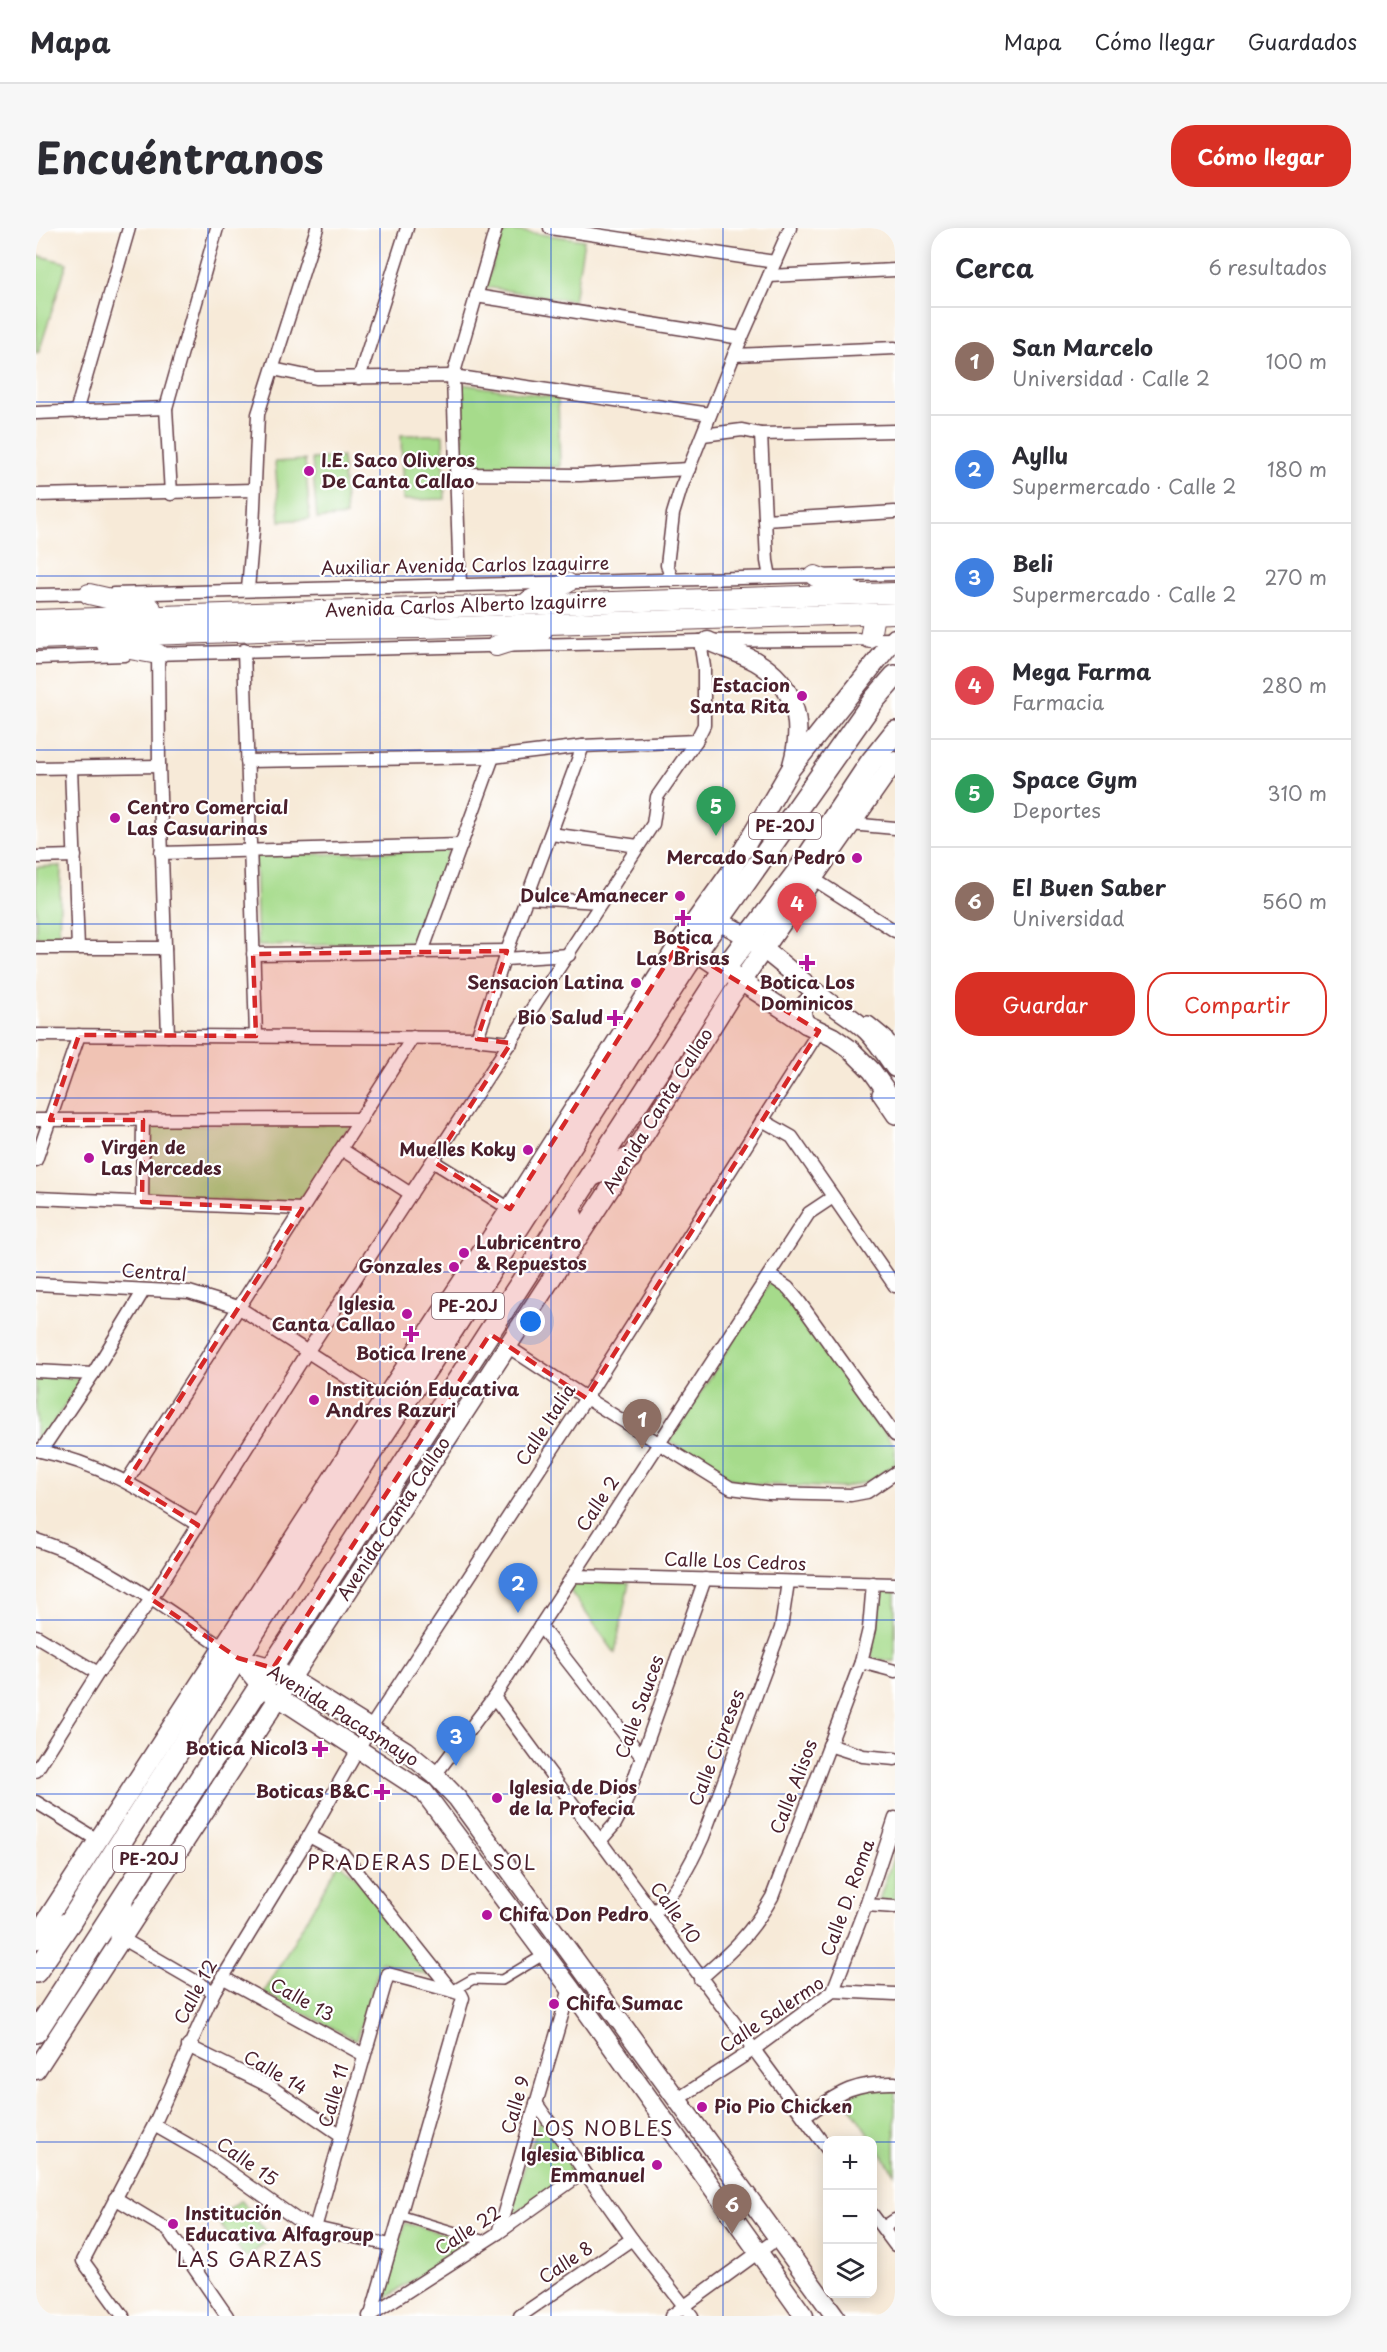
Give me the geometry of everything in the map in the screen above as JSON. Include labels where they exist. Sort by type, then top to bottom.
[{"type":"highway","name":"PE-20J","points":[[36,1972],[70,1922],[231,1653],[340,1501],[687,949],[874,700],[895,676]]},
{"type":"highway","name":"Avenida Canta Callao","points":[[36,2032],[592,1175],[755,944],[799,870],[871,762],[895,732]]},
{"type":"highway","points":[[592,1175],[630,1158]]},
{"type":"highway","points":[[563,1260],[574,1203]]},
{"type":"highway","points":[[340,1501],[350,1451]]},
{"type":"highway","points":[[268,1578],[301,1558]]},
{"type":"highway","points":[[121,1938],[122,1901]]},
{"type":"highway","points":[[36,1937],[70,1922]]},
{"type":"main road","points":[[815,576],[860,594]]},
{"type":"main road","points":[[522,604],[567,583]]},
{"type":"main road","name":"Avenida Carlos Alberto Izaguirre","points":[[36,639],[522,604],[895,593]]},
{"type":"main road","points":[[88,594],[180,615]]},
{"type":"main road","name":"Avenida Carlos Alberto Izaguirre","points":[[36,620],[180,615],[562,624],[895,613]]},
{"type":"main road","points":[[870,638],[874,614]]},
{"type":"main road","points":[[496,646],[562,624]]},
{"type":"main road","points":[[66,638],[158,654]]},
{"type":"main road","points":[[895,639],[790,770],[729,874],[708,919],[755,944],[826,1001],[850,1016],[872,1036],[895,1068]]},
{"type":"main road","points":[[704,641],[757,662],[776,676],[787,688],[794,707],[798,747],[790,770]]},
{"type":"main road","name":"Avenida Canta Callao","points":[[755,944],[812,878],[895,761]]},
{"type":"main road","points":[[36,1937],[99,1841],[231,1653],[268,1578],[350,1451],[510,1209],[687,949],[812,1028],[840,1042],[868,1066],[895,1103]]},
{"type":"main road","name":"Avenida Canta Callao","points":[[36,2070],[630,1158],[732,977]]},
{"type":"main road","points":[[812,1028],[802,1013],[804,1005],[814,999],[826,1001]]},
{"type":"main road","name":"Avenida Pacasmayo","points":[[231,1653],[267,1677],[291,1680],[406,1751],[435,1775],[457,1798],[836,2316]]},
{"type":"main road","name":"Avenida Pacasmayo","points":[[267,1677],[279,1698],[424,1792],[570,1988],[804,2316]]},
{"type":"main road","points":[[306,1715],[313,1713],[317,1707],[316,1696]]},
{"type":"street","points":[[76,412],[129,228]]},
{"type":"street","points":[[171,494],[166,408],[217,228]]},
{"type":"street","points":[[248,589],[258,414],[317,228]]},
{"type":"street","points":[[359,378],[407,228]]},
{"type":"street","points":[[460,585],[453,376],[496,228]]},
{"type":"street","points":[[550,228],[775,262]]},
{"type":"street","points":[[672,580],[667,565],[673,514],[734,355],[790,228]]},
{"type":"street","points":[[768,276],[895,270]]},
{"type":"street","points":[[476,296],[741,338]]},
{"type":"street","points":[[734,355],[895,348]]},
{"type":"street","points":[[273,369],[316,378],[453,376],[710,414]]},
{"type":"street","points":[[36,413],[166,408]]},
{"type":"street","points":[[703,435],[742,430],[761,434],[895,431]]},
{"type":"street","points":[[761,434],[770,577]]},
{"type":"street","points":[[457,474],[580,475],[689,469]]},
{"type":"street","points":[[36,495],[171,494],[254,490]]},
{"type":"street","points":[[765,520],[895,512]]},
{"type":"street","name":"Auxiliar Avenida Carlos Izaguirre","points":[[36,596],[895,574]]},
{"type":"street","points":[[36,658],[244,650],[895,639]]},
{"type":"street","points":[[36,1771],[98,1673],[151,1599],[308,1353],[653,824],[657,797],[696,741],[706,718],[704,641]]},
{"type":"street","points":[[244,650],[256,1036]]},
{"type":"street","points":[[158,654],[161,853],[168,1036]]},
{"type":"street","points":[[247,761],[493,757],[583,746],[696,741]]},
{"type":"street","points":[[477,1038],[583,746]]},
{"type":"street","points":[[422,952],[493,757]]},
{"type":"street","points":[[36,768],[159,766]]},
{"type":"street","points":[[71,768],[78,948]]},
{"type":"street","points":[[850,824],[895,828]]},
{"type":"street","points":[[551,834],[638,846]]},
{"type":"street","points":[[161,853],[461,845]]},
{"type":"street","points":[[36,857],[75,856]]},
{"type":"street","points":[[812,878],[895,931]]},
{"type":"street","points":[[528,898],[601,902]]},
{"type":"street","points":[[36,948],[165,948]]},
{"type":"street","points":[[253,954],[422,952],[569,955]]},
{"type":"street","points":[[850,1016],[876,1030],[895,1052]]},
{"type":"street","name":"Calle Italia","points":[[358,1749],[586,1398],[762,1120],[812,1028]]},
{"type":"street","points":[[36,1035],[477,1038],[511,1043]]},
{"type":"street","points":[[36,1160],[79,1035]]},
{"type":"street","points":[[127,1481],[413,1037]]},
{"type":"street","points":[[840,1042],[867,1075],[895,1116]]},
{"type":"street","points":[[36,1120],[361,1119]]},
{"type":"street","points":[[142,1202],[143,1120]]},
{"type":"street","points":[[762,1120],[792,1137],[895,1286]]},
{"type":"street","points":[[341,1149],[411,1194]]},
{"type":"street","points":[[434,1162],[510,1209]]},
{"type":"street","name":"Calle 2","points":[[435,1775],[494,1697],[809,1214],[833,1197]]},
{"type":"street","points":[[36,1198],[302,1209]]},
{"type":"street","points":[[769,1275],[788,1288],[798,1300],[895,1435]]},
{"type":"street","name":"Central","points":[[36,1284],[189,1292],[238,1307],[384,1401]]},
{"type":"street","points":[[144,1290],[93,1374],[38,1451],[81,1462],[127,1481],[198,1525]]},
{"type":"street","points":[[507,1346],[725,1485],[744,1490],[850,1495],[867,1492],[895,1473]]},
{"type":"street","points":[[36,1371],[93,1374]]},
{"type":"street","points":[[36,1540],[88,1561],[151,1599],[231,1653]]},
{"type":"street","name":"Calle Los Cedros","points":[[573,1576],[895,1584]]},
{"type":"street","name":"Calle Sauces","points":[[600,1841],[615,1824],[624,1807],[705,1579]]},
{"type":"street","name":"Calle Cipreses","points":[[653,1914],[672,1895],[688,1870],[703,1837],[781,1628],[788,1582]]},
{"type":"street","name":"Calle Alisos","points":[[700,1979],[738,1946],[757,1924],[767,1906],[861,1662],[869,1629],[873,1584]]},
{"type":"street","points":[[540,1626],[642,1757]]},
{"type":"street","points":[[36,1636],[98,1673]]},
{"type":"street","points":[[861,1662],[895,1671]]},
{"type":"street","name":"Calle 10","points":[[494,1697],[823,2143]]},
{"type":"street","points":[[830,1745],[863,1756],[895,1759]]},
{"type":"street","name":"Calle 12","points":[[123,2316],[83,2261],[154,2125],[222,1977],[309,1836],[358,1749]]},
{"type":"street","points":[[36,1802],[99,1841]]},
{"type":"street","name":"Calle D. Roma","points":[[833,1991],[866,1905],[895,1818]]},
{"type":"street","points":[[309,1836],[343,1854],[457,1994]]},
{"type":"street","points":[[866,1905],[895,1906]]},
{"type":"street","points":[[121,1938],[214,1992]]},
{"type":"street","points":[[370,2316],[457,1994],[473,1979],[502,1980],[545,1954]]},
{"type":"street","name":"Calle 11","points":[[315,2228],[388,1974],[457,1994]]},
{"type":"street","name":"Calle 13","points":[[222,1977],[364,2055]]},
{"type":"street","name":"Calle 9","points":[[498,2233],[570,1988]]},
{"type":"street","name":"Calle Salermo","points":[[678,2099],[753,2050],[833,1991],[895,1994]]},
{"type":"street","name":"Calle 14","points":[[189,2046],[271,2087],[340,2135]]},
{"type":"street","points":[[804,2117],[845,2089],[863,2084],[895,2083]]},
{"type":"street","points":[[536,2103],[632,2239],[689,2311]]},
{"type":"street","name":"Calle 15","points":[[154,2125],[203,2153],[296,2218],[315,2228],[390,2245]]},
{"type":"street","name":"Calle 22","points":[[370,2316],[498,2233],[584,2172]]},
{"type":"street","points":[[115,2198],[168,2230],[227,2316]]},
{"type":"street","points":[[399,2215],[485,2241]]},
{"type":"street","points":[[877,2220],[895,2245]]},
{"type":"street","points":[[883,2228],[895,2220]]},
{"type":"street","points":[[671,2316],[689,2311],[778,2238]]},
{"type":"street","name":"Calle 8","points":[[520,2316],[632,2239]]},
{"type":"highlighted area","points":[[678,945],[819,1031],[586,1398],[490,1334],[273,1668],[238,1658],[151,1599],[198,1525],[127,1481],[302,1209],[142,1202],[143,1120],[50,1120],[79,1035],[256,1036],[253,954],[507,951],[477,1039],[511,1043],[434,1162],[510,1209]]},
{"type":"green space","points":[[510,230],[584,240],[574,301],[485,287],[503,234]]},
{"type":"green space","points":[[36,255],[67,263],[39,352],[36,353]]},
{"type":"green space","points":[[461,384],[558,398],[560,467],[464,466]]},
{"type":"green space","points":[[401,435],[443,435],[445,499],[403,500]]},
{"type":"green space","points":[[342,457],[346,516],[317,519],[312,459]]},
{"type":"green space","points":[[305,460],[310,519],[280,521],[275,462]]},
{"type":"green space","points":[[449,850],[418,943],[258,946],[255,856]]},
{"type":"green space","points":[[61,866],[59,937],[36,937],[36,867]]},
{"type":"green space","points":[[351,1124],[298,1204],[146,1197],[147,1125]]},
{"type":"green space","points":[[770,1282],[787,1294],[895,1447],[895,1464],[869,1481],[843,1488],[752,1484],[721,1476],[670,1441]]},
{"type":"green space","points":[[36,1376],[83,1378],[39,1444],[36,1444]]},
{"type":"green space","points":[[575,1581],[629,1583],[615,1653],[570,1591]]},
{"type":"green space","points":[[878,1588],[895,1588],[895,1662],[871,1658],[877,1620]]},
{"type":"green space","points":[[895,1852],[895,1901],[879,1900]]},
{"type":"green space","points":[[339,1863],[355,1876],[437,1978],[381,1962],[356,2040],[264,1993]]},
{"type":"green space","points":[[869,2087],[895,2088],[895,2174],[877,2147],[877,2136],[870,2136],[843,2096]]},
{"type":"green space","points":[[540,2118],[576,2170],[508,2219]]},
{"type":"green space","points":[[241,2200],[271,2239],[246,2258],[216,2219]]},
{"type":"green space","points":[[405,2223],[470,2241],[382,2301]]},
{"type":"place","name":"I.E. Saco Oliveros De Canta Callao","points":[[309,471]]},
{"type":"place","name":"Estacion Santa Rita","points":[[802,696]]},
{"type":"place","name":"Centro Comercial Las Casuarinas","points":[[115,818]]},
{"type":"place","name":"Space Gym","points":[[716,836]]},
{"type":"place","name":"Mercado San Pedro","points":[[857,858]]},
{"type":"place","name":"Dulce Amanecer","points":[[680,896]]},
{"type":"place","name":"Botica Las Brisas","points":[[683,918]]},
{"type":"place","name":"Mega Farma","points":[[797,933]]},
{"type":"place","name":"Botica Los Dominicos","points":[[807,963]]},
{"type":"place","name":"Sensacion Latina","points":[[636,983]]},
{"type":"place","name":"Bio Salud","points":[[615,1018]]},
{"type":"place","name":"Muelles Koky","points":[[528,1150]]},
{"type":"place","name":"Virgen de Las Mercedes","points":[[89,1158]]},
{"type":"place","name":"Lubricentro & Repuestos","points":[[464,1253]]},
{"type":"place","name":"Gonzales","points":[[454,1267]]},
{"type":"place","name":"Iglesia Canta Callao","points":[[407,1314]]},
{"type":"place","name":"Botica Irene","points":[[411,1334]]},
{"type":"place","name":"Institución Educativa Andres Razuri","points":[[314,1400]]},
{"type":"place","name":"San Marcelo","points":[[642,1449]]},
{"type":"place","name":"Ayllu","points":[[518,1613]]},
{"type":"place","name":"Botica Nicol3","points":[[320,1749]]},
{"type":"place","name":"Beli","points":[[456,1766]]},
{"type":"place","name":"Boticas B&C","points":[[382,1792]]},
{"type":"place","name":"Iglesia de Dios de la Profecia","points":[[497,1798]]},
{"type":"place","name":"Chifa Don Pedro","points":[[487,1915]]},
{"type":"place","name":"Chifa Sumac","points":[[554,2004]]},
{"type":"place","name":"Pio Pio Chicken","points":[[702,2107]]},
{"type":"place","name":"Iglesia Biblica Emmanuel","points":[[657,2165]]},
{"type":"place","name":"Institución Educativa Alfagroup","points":[[173,2224]]},
{"type":"place","name":"El Buen Saber","points":[[732,2234]]},
{"type":"district","name":"PRADERAS DEL SOL","points":[[422,1863]]},
{"type":"district","name":"LOS NOBLES","points":[[603,2129]]},
{"type":"district","name":"LAS GARZAS","points":[[250,2260]]}]
